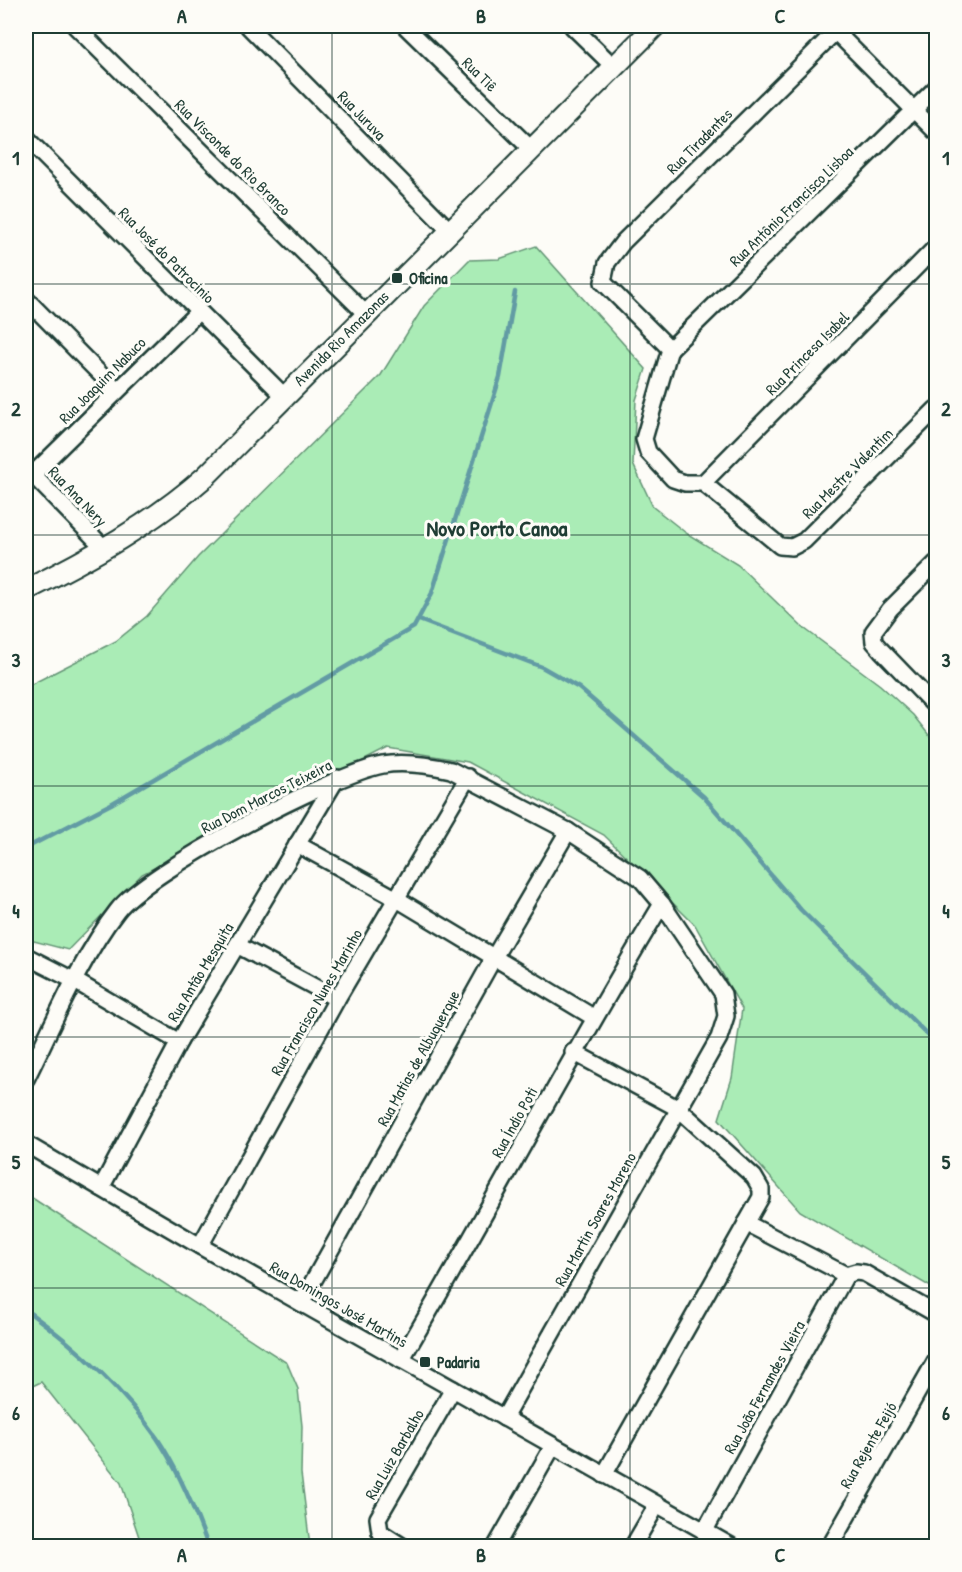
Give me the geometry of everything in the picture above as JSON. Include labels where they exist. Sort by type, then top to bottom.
[{"type":"street","name":"Rua Visconde do Rio Branco","points":[[75,26],[366,314]]},
{"type":"street","name":"Rua Juruva","points":[[248,26],[449,230]]},
{"type":"street","name":"Rua Tiê","points":[[405,26],[531,149]]},
{"type":"street","points":[[572,26],[613,66]]},
{"type":"street","name":"Avenida Rio Amazonas","points":[[26,590],[104,548],[183,496],[655,26]]},
{"type":"street","points":[[836,27],[936,132]]},
{"type":"street","name":"Rua Tiradentes","points":[[670,348],[609,290],[602,276],[613,253],[836,27]]},
{"type":"street","name":"Rua Antônio Francisco Lisboa","points":[[670,348],[936,88]]},
{"type":"street","name":"Rua José do Patrocinio","points":[[26,138],[284,396]]},
{"type":"street","name":"Rua Princesa Isabel","points":[[703,483],[936,247]]},
{"type":"street","points":[[26,299],[117,391]]},
{"type":"street","name":"Rua Joaquim Nabuco","points":[[29,471],[117,391],[198,312]]},
{"type":"street","points":[[670,348],[646,431],[645,446],[673,479],[703,483]]},
{"type":"street","name":"Rua Mestre Valentim","points":[[703,483],[776,543],[792,547],[804,541],[936,409]]},
{"type":"street","name":"Rua Ana Nery","points":[[29,471],[104,548]]},
{"type":"street","points":[[936,563],[875,626],[873,638],[881,650],[936,708]]},
{"type":"street","name":"Rua Dom Marcos Teixeira","points":[[26,1079],[75,981],[116,911],[127,898],[151,880],[337,778],[384,765],[431,765],[468,777],[568,831],[628,868],[662,904],[723,994],[726,1016],[719,1038]]},
{"type":"street","name":"Rua Francisco Nunes Marinho","points":[[200,1246],[337,999],[468,777]]},
{"type":"street","name":"Rua Antão Mesquita","points":[[101,1188],[179,1042],[337,778]]},
{"type":"street","name":"Rua Matias de Albuquerque","points":[[301,1303],[493,959],[568,831]]},
{"type":"street","points":[[297,844],[397,899],[493,959],[593,1017]]},
{"type":"street","name":"Rua Índio Poti","points":[[401,1360],[449,1280],[593,1017],[662,904]]},
{"type":"street","points":[[237,945],[337,999]]},
{"type":"street","points":[[26,956],[75,981],[179,1042]]},
{"type":"street","name":"Rua Martin Soares Moreno","points":[[504,1418],[719,1038]]},
{"type":"street","points":[[573,1052],[679,1109],[754,1177],[761,1189],[761,1197],[604,1475]]},
{"type":"street","name":"Rua Domingos José Martins","points":[[26,1143],[200,1246],[731,1546]]},
{"type":"street","points":[[746,1223],[846,1275],[856,1272],[864,1273],[936,1314]]},
{"type":"street","name":"Rua João Fernandes Vieira","points":[[704,1532],[846,1275]]},
{"type":"street","name":"Rua Rejente Feijó","points":[[830,1546],[936,1360]]},
{"type":"street","name":"Rua Luiz Barbalho","points":[[402,1546],[384,1537],[378,1526],[381,1511],[453,1389]]},
{"type":"street","points":[[496,1546],[553,1446]]},
{"type":"street","points":[[633,1546],[657,1505]]},
{"type":"green space","points":[[536,246],[646,369],[636,400],[633,464],[653,507],[686,533],[738,565],[801,626],[880,685],[913,715],[936,744],[936,1290],[800,1211],[719,1119],[732,1078],[742,1009],[695,925],[604,835],[468,762],[388,748],[142,874],[68,950],[26,939],[26,687],[116,641],[147,616],[198,557],[381,375],[424,306],[469,260],[499,259]]},
{"type":"green space","points":[[26,1194],[287,1363],[298,1389],[302,1426],[301,1473],[310,1546],[142,1546],[121,1483],[41,1382],[26,1389]]},
{"type":"waterway","points":[[26,848],[111,804],[414,627],[432,593],[500,377],[515,292]]},
{"type":"waterway","points":[[419,620],[542,667],[579,688],[704,797],[801,910],[936,1043]]},
{"type":"waterway","points":[[26,1310],[97,1369],[144,1420],[179,1477],[208,1546]]},
{"type":"place","name":"Oficina","points":[[397,278]]},
{"type":"place","name":"Padaria","points":[[425,1362]]},
{"type":"district","name":"Novo Porto Canoa","points":[[497,528]]}]
